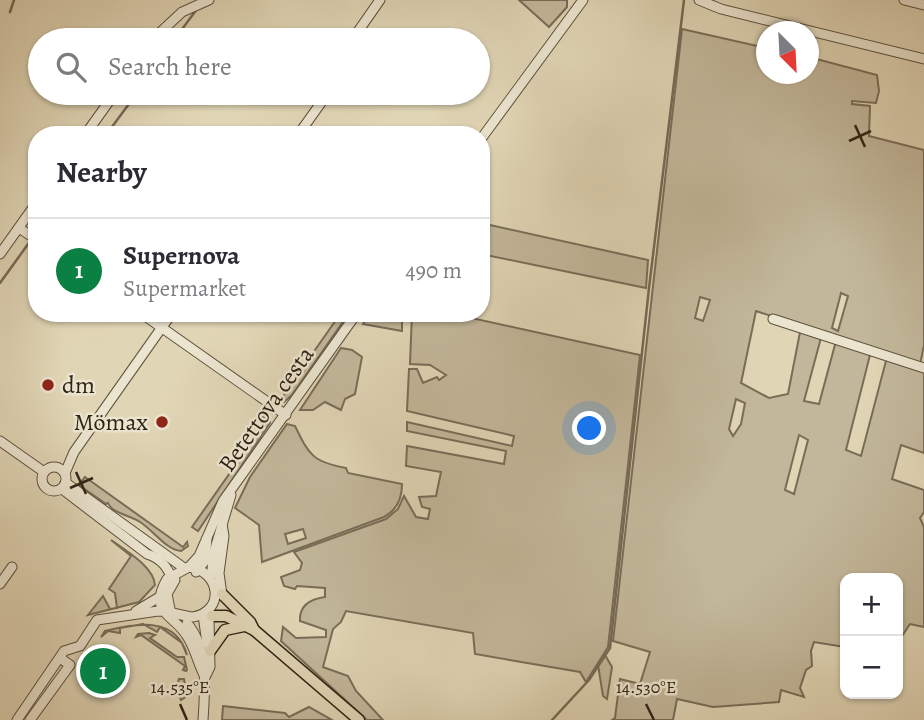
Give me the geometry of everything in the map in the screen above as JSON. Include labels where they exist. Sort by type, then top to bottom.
[{"type":"main road","points":[[219,598],[241,614],[249,628]]},
{"type":"main road","points":[[207,618],[226,616],[249,628],[359,720]]},
{"type":"main road","points":[[210,651],[225,630],[249,628]]},
{"type":"street","points":[[163,28],[193,6],[209,0]]},
{"type":"street","points":[[360,28],[380,0]]},
{"type":"street","points":[[490,127],[583,0]]},
{"type":"street","points":[[699,0],[720,9],[924,59]]},
{"type":"street","points":[[904,0],[924,5]]},
{"type":"street","points":[[91,126],[106,105]]},
{"type":"street","points":[[304,126],[319,105]]},
{"type":"street","points":[[0,254],[28,215]]},
{"type":"street","points":[[19,228],[28,234]]},
{"type":"street","points":[[773,318],[924,368]]},
{"type":"street","points":[[153,322],[286,415]]},
{"type":"street","points":[[44,472],[42,482],[45,488],[52,491],[62,478],[74,452],[165,322]]},
{"type":"street","name":"Betettova cesta","points":[[192,569],[219,508],[351,322]]},
{"type":"street","points":[[0,441],[44,472],[62,478],[192,569],[204,579],[210,595],[219,598]]},
{"type":"street","points":[[62,478],[147,554],[160,562],[169,581],[168,614]]},
{"type":"street","name":"Betettova cesta","points":[[211,578],[231,493]]},
{"type":"street","name":"Betettova cesta","points":[[219,598],[224,536],[222,524]]},
{"type":"street","points":[[0,584],[12,567]]},
{"type":"street","points":[[192,569],[211,578],[219,598]]},
{"type":"street","points":[[134,613],[161,596],[169,581],[192,569]]},
{"type":"street","points":[[161,596],[168,614],[185,632],[205,677]]},
{"type":"street","points":[[205,677],[210,667],[207,618],[219,598]]},
{"type":"street","points":[[17,720],[64,651],[80,646],[97,620],[134,613],[207,618]]},
{"type":"street","points":[[168,614],[187,623],[198,641],[205,677],[203,720]]},
{"type":"street","points":[[187,623],[207,618]]},
{"type":"street","points":[[32,717],[70,665],[60,658]]},
{"type":"street","points":[[30,701],[32,717]]},
{"type":"shaded area","points":[[519,0],[567,0],[567,7],[549,27]]},
{"type":"shaded area","points":[[682,29],[756,46],[756,84],[819,84],[819,60],[877,75],[879,91],[876,103],[852,101],[852,104],[870,106],[869,136],[924,150],[924,345],[920,365],[756,311],[741,383],[769,398],[788,394],[800,332],[822,334],[804,401],[819,404],[836,341],[871,351],[846,450],[861,456],[887,357],[924,371],[924,453],[901,445],[892,479],[924,490],[924,512],[920,518],[924,527],[924,627],[910,624],[903,634],[903,573],[840,573],[840,646],[814,642],[811,651],[812,666],[806,670],[800,688],[804,697],[781,690],[779,702],[713,707],[677,699],[673,720],[612,720],[615,718],[620,679],[640,684],[650,652],[613,641]],"holes":[[[841,293],[848,296],[838,331],[832,328]],[[700,297],[710,300],[703,321],[695,318]],[[736,399],[745,403],[741,424],[733,436],[729,429]],[[799,435],[808,440],[794,494],[785,490]]]},
{"type":"shaded area","points":[[490,225],[648,260],[646,288],[490,256]]},
{"type":"shaded area","points":[[335,322],[343,322],[292,395],[284,402],[275,400],[277,396],[284,398],[284,394]]},
{"type":"shaded area","points":[[402,322],[402,331],[363,324]]},
{"type":"shaded area","points":[[412,322],[490,322],[640,355],[608,647],[586,682],[580,672],[475,654],[473,633],[346,611],[341,622],[333,629],[323,667],[348,676],[356,691],[383,720],[367,720],[281,641],[283,627],[296,638],[326,637],[326,630],[300,621],[304,607],[315,599],[325,597],[325,588],[297,586],[295,589],[284,586],[281,577],[300,570],[302,563],[294,552],[386,519],[398,509],[404,496],[416,517],[428,519],[430,509],[422,507],[419,497],[436,496],[441,472],[406,466],[407,446],[504,464],[506,451],[407,431],[407,422],[512,446],[514,436],[407,411],[409,369],[417,369],[423,383],[437,377],[439,380],[446,375],[430,365],[410,364]]},
{"type":"shaded area","points":[[341,348],[352,350],[362,357],[355,394],[345,399],[341,410],[325,402],[313,410],[300,410]]},
{"type":"shaded area","points":[[263,407],[269,414],[270,423],[198,531],[192,527],[267,420],[263,417]]},
{"type":"shaded area","points":[[287,424],[295,426],[304,444],[319,460],[346,468],[348,473],[402,484],[402,489],[395,507],[384,517],[262,562],[259,525],[235,508],[250,477]],"holes":[[[303,529],[306,538],[288,544],[285,534]]]},
{"type":"shaded area","points":[[85,477],[183,547],[187,542],[188,546],[181,551],[175,550],[140,522],[113,509],[79,485]]},
{"type":"shaded area","points":[[111,540],[138,560],[150,572],[155,585],[139,602],[117,608],[115,593],[109,589],[131,556]]},
{"type":"shaded area","points":[[103,596],[110,609],[114,608],[88,615]]},
{"type":"shaded area","points":[[135,625],[120,628],[120,633],[108,631],[101,637],[105,631],[117,628]]},
{"type":"shaded area","points":[[145,625],[154,625],[165,628],[182,643],[160,627],[157,632]]},
{"type":"shaded area","points":[[138,634],[155,635],[150,638],[177,657],[184,657],[186,671],[183,670],[185,666],[141,635],[136,637]]},
{"type":"shaded area","points":[[605,655],[612,667],[607,699],[603,696],[598,665]]},
{"type":"shaded area","points":[[179,679],[184,679],[187,696],[181,700],[176,687]]},
{"type":"shaded area","points":[[223,706],[285,713],[289,717],[309,707],[332,720],[222,720]]},
{"type":"waterway","points":[[10,12],[14,0]]},
{"type":"waterway","points":[[552,720],[589,680],[610,648],[684,0]]},
{"type":"waterway","points":[[183,28],[197,9]]},
{"type":"waterway","points":[[113,126],[128,105]]},
{"type":"waterway","points":[[0,283],[28,244]]},
{"type":"place","name":"dm","points":[[48,385]]},
{"type":"place","name":"Mömax","points":[[162,422]]},
{"type":"place","name":"Supernova","points":[[103,671]]}]
